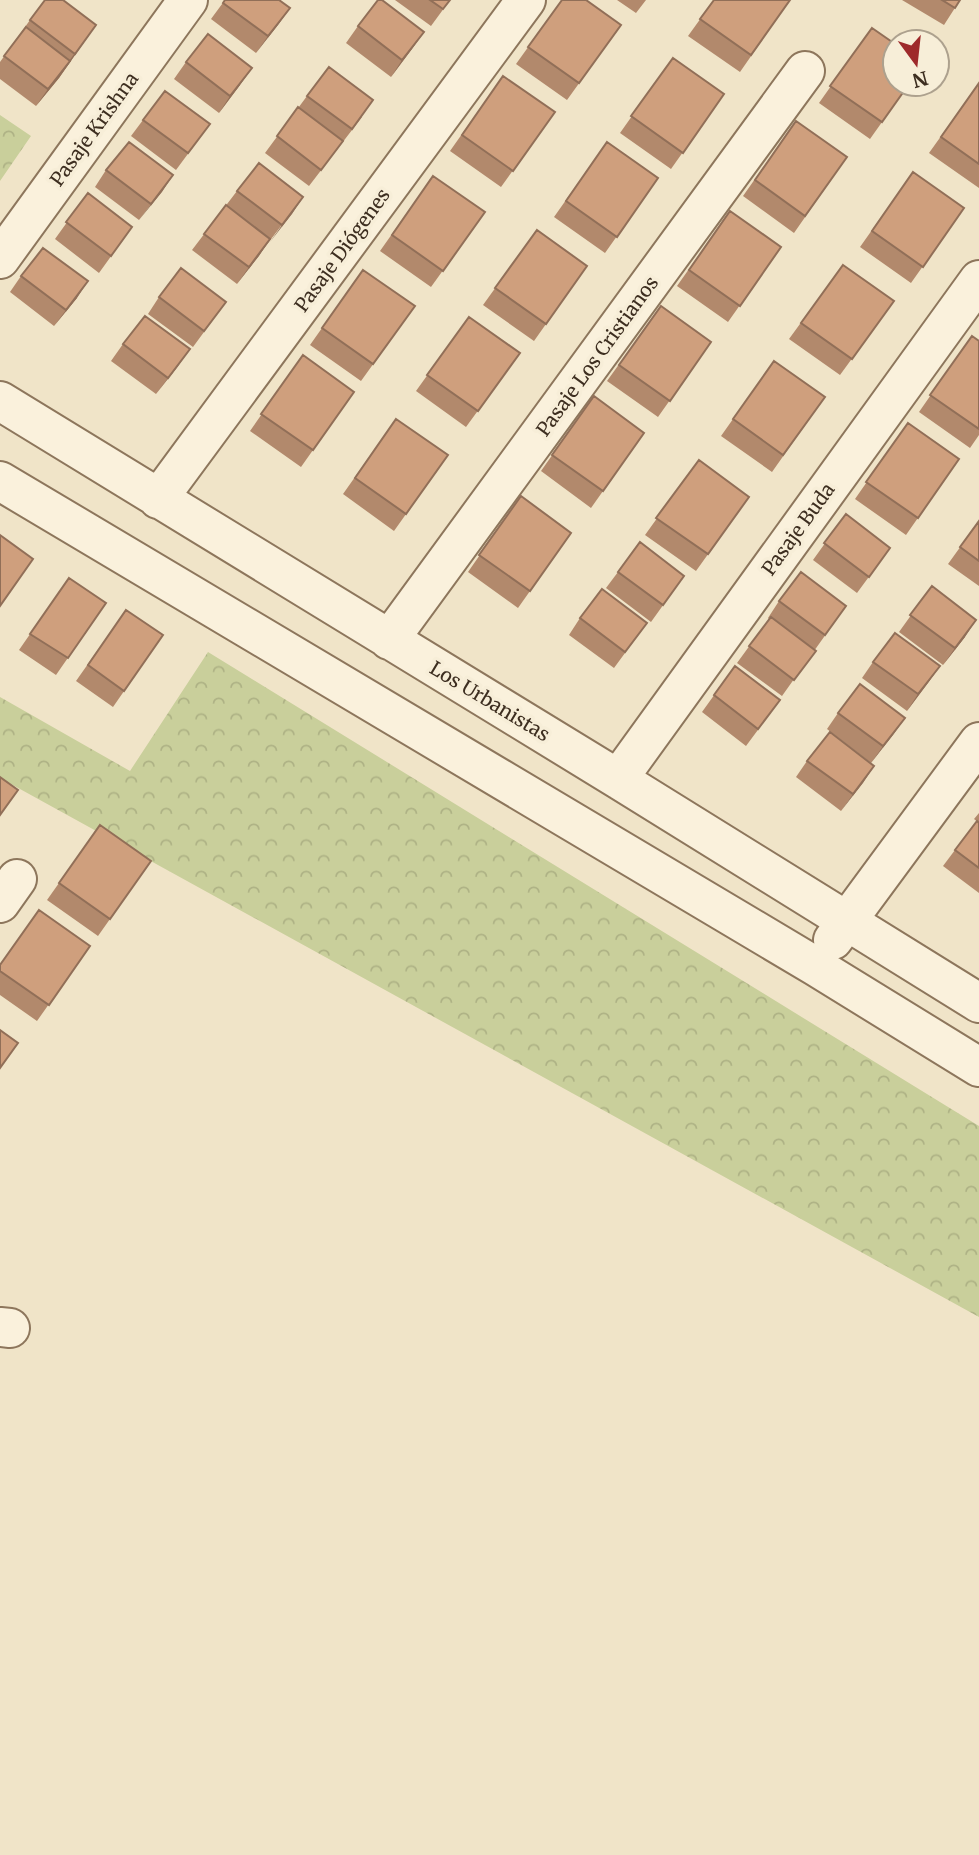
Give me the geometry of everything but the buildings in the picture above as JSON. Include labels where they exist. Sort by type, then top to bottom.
[{"type":"street","name":"Pasaje Krishna","points":[[0,259],[188,0]]},
{"type":"street","name":"Pasaje Diógenes","points":[[158,499],[526,0]]},
{"type":"street","name":"Pasaje Los Cristianos","points":[[389,640],[805,71]]},
{"type":"street","name":"Pasaje Buda","points":[[618,779],[979,280]]},
{"type":"street","name":"Los Urbanistas","points":[[0,401],[979,1003]]},
{"type":"street","points":[[0,481],[815,966],[979,1067]]},
{"type":"street","points":[[815,966],[979,742]]},
{"type":"green space","points":[[0,115],[31,136],[0,181]]},
{"type":"green space","points":[[208,652],[979,1126],[979,1317],[0,778],[0,697],[130,771]]}]
